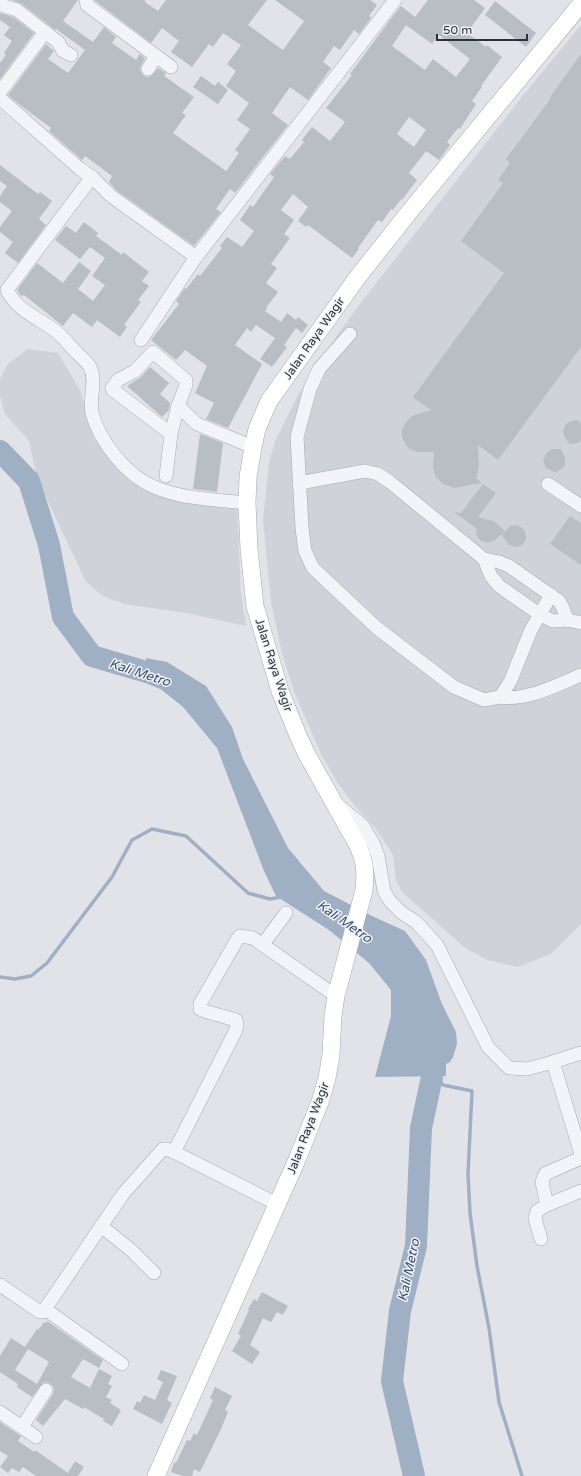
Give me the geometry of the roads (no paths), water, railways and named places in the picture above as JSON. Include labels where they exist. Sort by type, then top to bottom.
[{"type":"main road","name":"Jalan Raya Wagir","points":[[156,1476],[232,1309],[308,1133],[327,1078],[331,1055],[332,1016],[343,966],[364,890],[366,873],[362,854],[334,801],[306,753],[280,691],[255,606],[252,584],[247,503],[248,477],[257,429],[270,401],[357,278],[410,211],[581,4]]},
{"type":"street","points":[[86,0],[87,4],[171,67]]},
{"type":"street","points":[[141,340],[196,257],[395,0]]},
{"type":"street","points":[[0,4],[17,10],[58,42],[63,51],[71,55]]},
{"type":"street","points":[[0,92],[45,32]]},
{"type":"street","points":[[148,69],[156,56]]},
{"type":"street","points":[[0,100],[2,100],[80,169],[92,177],[111,196],[196,257]]},
{"type":"street","points":[[92,177],[4,287],[16,304],[57,332],[90,367],[92,376],[92,412],[101,434],[111,452],[124,466],[144,482],[154,487],[192,497],[247,503]]},
{"type":"street","points":[[350,334],[319,369],[310,389],[297,437],[302,528],[305,551],[314,568],[377,628],[454,687],[484,700],[500,697],[510,698],[526,696],[581,675]]},
{"type":"street","points":[[166,476],[172,428],[186,385],[186,380],[153,352],[135,371],[118,380],[112,388],[172,428],[197,424]]},
{"type":"street","points":[[178,406],[197,424],[253,447]]},
{"type":"street","points":[[299,483],[355,472],[365,471],[378,474],[390,482],[484,559],[509,566],[559,601],[567,620]]},
{"type":"street","points":[[548,484],[581,506]]},
{"type":"street","points":[[484,559],[491,576],[499,586],[539,614],[553,621],[567,620],[581,622]]},
{"type":"street","points":[[500,697],[510,682],[531,630],[551,595]]},
{"type":"street","points":[[334,801],[363,826],[374,845],[378,856],[384,891],[390,901],[402,913],[416,922],[436,946],[488,1047],[509,1068],[527,1069],[581,1053]]},
{"type":"street","points":[[263,944],[286,913]]},
{"type":"street","points":[[174,1152],[237,1025],[236,1020],[204,1011],[200,1008],[201,1000],[240,936],[253,938],[263,944],[336,996]]},
{"type":"street","points":[[553,1062],[581,1154]]},
{"type":"street","points":[[0,1286],[40,1312],[45,1309],[123,1194],[163,1149],[174,1152],[277,1204]]},
{"type":"street","points":[[547,1205],[542,1182],[545,1174],[581,1158]]},
{"type":"street","points":[[541,1239],[535,1219],[537,1210],[581,1191]]},
{"type":"street","points":[[101,1226],[131,1250],[154,1273]]},
{"type":"street","points":[[45,1309],[122,1364]]},
{"type":"street","points":[[22,1427],[46,1390]]},
{"type":"street","points":[[0,1412],[36,1438]]},
{"type":"water","points":[[146,658],[167,662],[206,686],[232,727],[243,759],[288,848],[324,891],[405,931],[426,960],[442,1004],[456,1032],[457,1044],[453,1057],[450,1062],[446,1064],[446,1076],[375,1077],[391,1016],[391,990],[369,963],[329,930],[276,896],[264,871],[217,748],[183,707],[147,678]]},
{"type":"waterway","name":"Kali Metro","points":[[0,451],[29,481],[49,545],[63,617],[92,656],[150,673],[175,683]]},
{"type":"waterway","points":[[0,977],[15,979],[31,976],[47,963],[112,877],[132,840],[152,829],[186,836],[248,893],[270,899],[281,897]]},
{"type":"waterway","name":"Kali Metro","points":[[414,1476],[392,1381],[400,1311],[416,1246],[421,1128],[433,1072],[428,1047]]},
{"type":"waterway","points":[[434,1073],[443,1085],[472,1091],[468,1174],[470,1213],[477,1266],[489,1328],[499,1402],[522,1476]]}]
